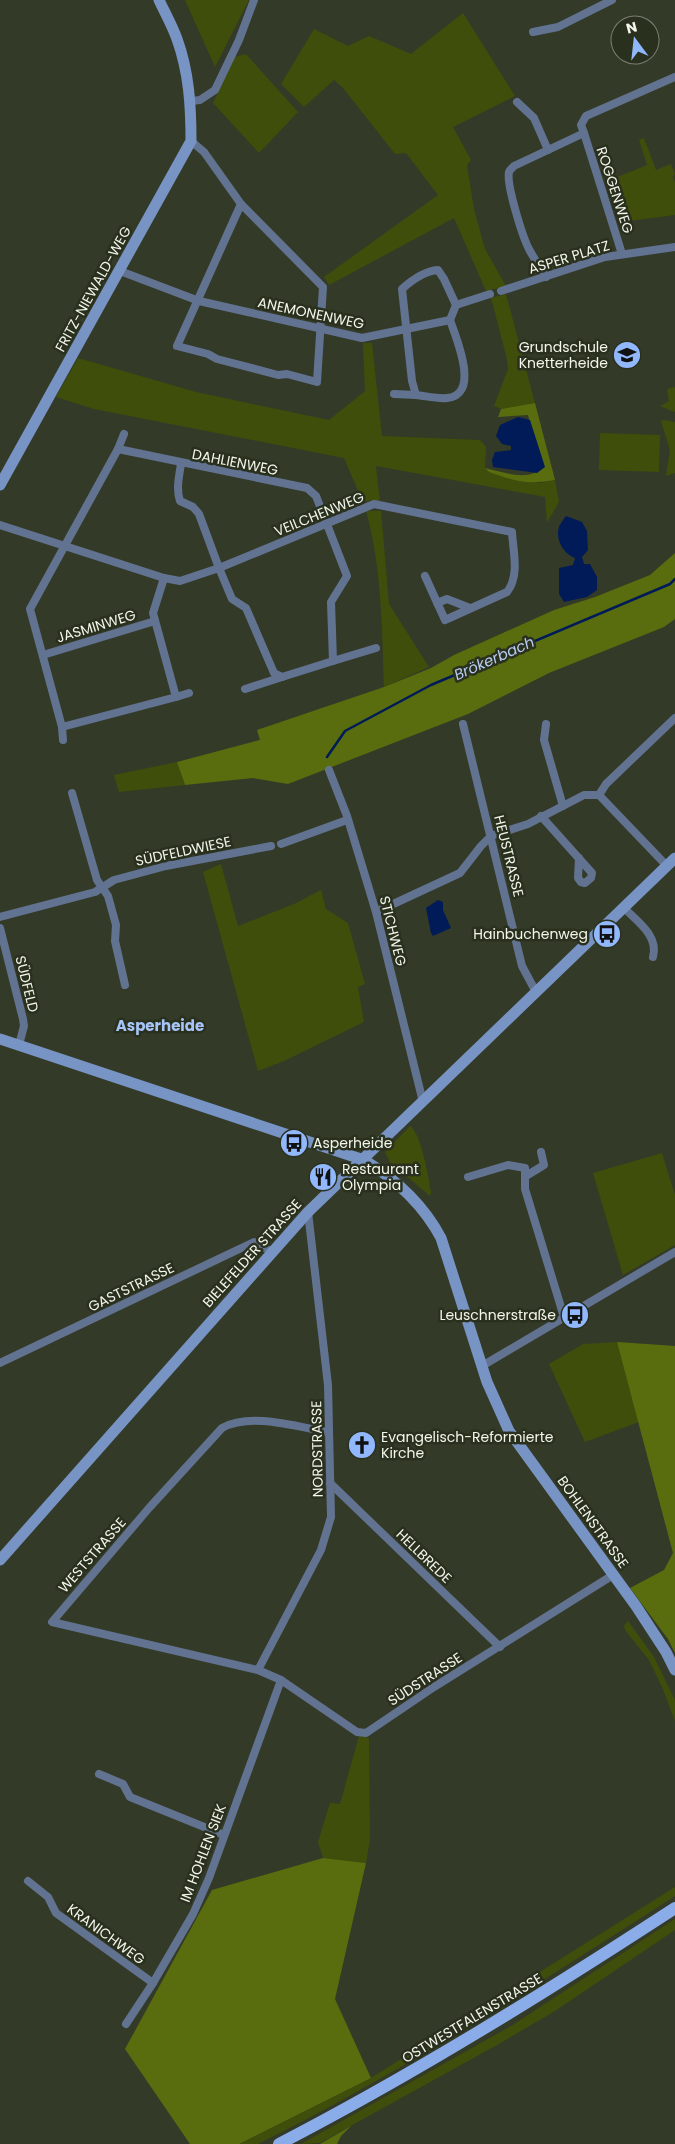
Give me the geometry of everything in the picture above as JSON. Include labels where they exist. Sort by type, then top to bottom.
[{"type":"main road","name":"OSTWESTFALENSTRASSE","points":[[279,2144],[443,2054],[675,1908]]},
{"type":"street","points":[[159,0],[177,38],[188,80],[191,101],[192,142],[204,152],[241,204],[323,287],[317,382],[287,374],[278,375],[177,346],[199,301],[241,204]]},
{"type":"street","points":[[191,101],[200,100],[215,90],[239,40],[254,0]]},
{"type":"street","points":[[533,32],[558,27],[612,0]]},
{"type":"street","points":[[546,277],[524,236],[512,198],[509,171],[514,166],[584,134],[581,125],[586,116],[675,77]]},
{"type":"street","points":[[517,102],[534,118],[548,150]]},
{"type":"street","name":"ROGGENWEG","points":[[584,134],[622,254]]},
{"type":"street","name":"FRITZ-NIEWALD-WEG","points":[[0,485],[192,142]]},
{"type":"street","name":"ASPER PLATZ","points":[[501,291],[598,259],[675,247]]},
{"type":"street","points":[[394,394],[448,398],[457,395],[463,386],[466,377],[463,361],[450,320],[456,305],[438,270],[411,280],[402,289],[412,380],[416,395]]},
{"type":"street","name":"ANEMONENWEG","points":[[120,271],[199,301],[362,338],[450,320]]},
{"type":"street","points":[[456,305],[490,294]]},
{"type":"street","points":[[63,740],[62,727],[30,609],[118,449],[124,434]]},
{"type":"street","name":"DAHLIENWEG","points":[[118,449],[181,464],[307,488],[316,496],[347,576],[331,602],[333,661]]},
{"type":"street","points":[[181,464],[178,496],[180,502],[193,507],[199,514],[218,568],[232,599],[246,608],[274,673],[282,677]]},
{"type":"street","name":"VEILCHENWEG","points":[[0,525],[164,578],[180,581],[218,568],[374,504],[512,532],[515,575],[512,585],[507,592],[445,620],[425,576]]},
{"type":"street","points":[[164,578],[153,613],[176,697]]},
{"type":"street","points":[[437,603],[448,599],[470,608]]},
{"type":"street","name":"JASMINWEG","points":[[43,655],[155,621]]},
{"type":"street","points":[[246,689],[376,648]]},
{"type":"street","points":[[62,727],[189,693]]},
{"type":"street","points":[[598,795],[606,784],[675,718]]},
{"type":"street","name":"HEUSTRASSE","points":[[464,724],[522,966],[536,992]]},
{"type":"street","points":[[546,724],[544,740],[563,806]]},
{"type":"street","name":"STICHWEG","points":[[329,770],[376,912],[423,1102]]},
{"type":"street","points":[[72,793],[97,880],[104,888],[116,925],[115,941],[125,985]]},
{"type":"street","points":[[376,912],[460,873],[491,836],[528,824],[584,795],[598,795],[671,862]]},
{"type":"street","points":[[541,816],[579,858]]},
{"type":"street","points":[[281,844],[347,820]]},
{"type":"street","name":"SÜDFELDWIESE","points":[[0,917],[95,892],[114,880],[166,866],[271,846]]},
{"type":"street","name":"BIELEFELDER STRASSE","points":[[0,1560],[308,1212],[671,862]]},
{"type":"street","points":[[624,908],[653,939],[656,949],[653,957]]},
{"type":"street","name":"SÜDFELD","points":[[0,928],[23,1019],[24,1026],[19,1045]]},
{"type":"street","points":[[0,1039],[364,1160]]},
{"type":"street","points":[[468,1177],[508,1165],[525,1172],[544,1165],[541,1152]]},
{"type":"street","name":"BOHLENSTRASSE","points":[[364,1160],[396,1182],[414,1198],[434,1224],[450,1262],[494,1400],[510,1431],[610,1577],[653,1630],[675,1670]]},
{"type":"street","points":[[525,1172],[525,1189],[564,1316]]},
{"type":"street","name":"NORDSTRASSE","points":[[258,1670],[321,1550],[331,1517],[328,1384],[308,1212]]},
{"type":"street","name":"GASTSTRASSE","points":[[0,1363],[254,1242],[272,1252]]},
{"type":"street","points":[[482,1366],[675,1252]]},
{"type":"street","name":"WESTSTRASSE","points":[[258,1670],[52,1622],[148,1508],[222,1428],[231,1422],[251,1420],[328,1432]]},
{"type":"street","name":"HELLBREDE","points":[[330,1484],[500,1647]]},
{"type":"street","name":"SÜDSTRASSE","points":[[258,1670],[281,1680],[357,1732],[366,1733],[434,1687],[610,1577]]},
{"type":"street","name":"IM HOHLEN SIEK","points":[[126,2024],[153,1983],[193,1914],[209,1878],[281,1680]]},
{"type":"street","points":[[99,1774],[124,1784],[130,1797],[224,1835]]},
{"type":"street","name":"KRANICHWEG","points":[[28,1881],[48,1896],[56,1913],[153,1983]]},
{"type":"green space","points":[[185,0],[249,0],[215,67]]},
{"type":"green space","points":[[463,13],[515,96],[453,127],[471,160],[467,165],[474,209],[485,249],[506,286],[486,291],[454,218],[329,285],[324,277],[438,195],[406,153],[395,154],[343,88],[334,80],[304,107],[281,84],[314,29],[348,46],[369,36],[411,54]]},
{"type":"green space","points":[[246,54],[298,112],[259,153],[213,103],[235,57]]},
{"type":"green space","points":[[644,138],[656,170],[671,164],[675,174],[673,177],[675,183],[675,215],[621,222],[608,181],[647,165],[639,140]]},
{"type":"green space","points":[[506,294],[535,403],[501,409],[494,406],[508,369],[491,298]]},
{"type":"green space","points":[[363,343],[372,343],[382,436],[480,440],[486,447],[485,468],[489,472],[540,483],[555,480],[559,502],[547,523],[545,497],[376,466],[380,502],[372,500],[363,502],[344,458],[94,409],[56,397],[78,358],[196,392],[329,420],[365,391]]},
{"type":"green space","points":[[675,387],[675,412],[660,406],[669,401],[667,389]]},
{"type":"green space","points":[[535,403],[555,480],[521,481],[489,472],[485,468],[523,475],[536,472],[542,468],[528,415],[498,417],[501,409]]},
{"type":"green space","points":[[661,421],[675,422],[675,473],[666,476],[670,450]]},
{"type":"green space","points":[[600,433],[660,435],[659,472],[599,470]]},
{"type":"green space","points":[[366,511],[381,511],[389,604],[429,667],[384,687],[382,621],[378,576]]},
{"type":"green space","points":[[675,553],[675,619],[664,627],[549,673],[468,714],[288,784],[253,778],[185,785],[177,762],[260,740],[257,730],[384,687],[431,668],[454,655],[554,610],[595,597],[650,575]]},
{"type":"green space","points":[[177,762],[185,785],[119,792],[114,775]]},
{"type":"green space","points":[[221,864],[238,926],[294,904],[321,890],[326,909],[348,923],[365,984],[358,987],[364,1022],[284,1061],[258,1071],[203,872]]},
{"type":"green space","points":[[410,1126],[418,1138],[421,1147],[431,1192],[430,1196],[390,1162],[385,1152]]},
{"type":"green space","points":[[662,1153],[675,1195],[675,1245],[623,1275],[593,1173]]},
{"type":"green space","points":[[617,1342],[639,1422],[585,1442],[549,1364],[583,1344]]},
{"type":"green space","points":[[617,1342],[675,1346],[675,1653],[668,1639],[630,1588],[664,1570],[673,1553]]},
{"type":"green space","points":[[628,1621],[654,1657],[675,1700],[675,1721],[649,1660],[625,1630],[624,1626]]},
{"type":"green space","points":[[359,1736],[369,1738],[370,1840],[366,1863],[323,1858],[318,1842],[330,1803],[340,1804]]},
{"type":"green space","points":[[323,1858],[366,1863],[335,1999],[371,2078],[239,2144],[190,2144],[125,2049],[212,1890]]},
{"type":"green space","points":[[675,1887],[675,1896],[522,1994],[418,2057],[258,2144],[239,2144],[371,2078]]},
{"type":"green space","points":[[675,1919],[675,1930],[555,2011],[320,2143],[301,2144],[511,2026]]},
{"type":"green space","points":[[351,2126],[341,2136],[337,2144],[320,2144]]},
{"type":"shaded area","points":[[518,417],[530,420],[545,467],[537,473],[493,467],[492,460],[495,452],[511,450],[511,446],[502,444],[496,436],[500,425]]},
{"type":"shaded area","points":[[566,516],[582,522],[587,531],[588,550],[582,557],[584,564],[590,564],[597,577],[597,590],[587,597],[564,602],[559,594],[559,568],[573,565],[575,558],[564,550],[558,537],[559,527]]},
{"type":"shaded area","points":[[438,900],[443,902],[443,910],[451,928],[433,936],[426,908]]},
{"type":"waterway","name":"Brökerbach","points":[[327,757],[345,731],[431,685],[670,584],[675,579]]},
{"type":"place","name":"Grundschule Knetterheide","points":[[627,355]]},
{"type":"place","name":"Hainbuchenweg","points":[[607,934]]},
{"type":"place","name":"Asperheide","points":[[294,1143]]},
{"type":"place","name":"Restaurant Olympia","points":[[323,1177]]},
{"type":"place","name":"Leuschnerstraße","points":[[575,1315]]},
{"type":"place","name":"Evangelisch-Reformierte Kirche","points":[[362,1445]]},
{"type":"district","name":"Asperheide","points":[[160,1025]]}]
